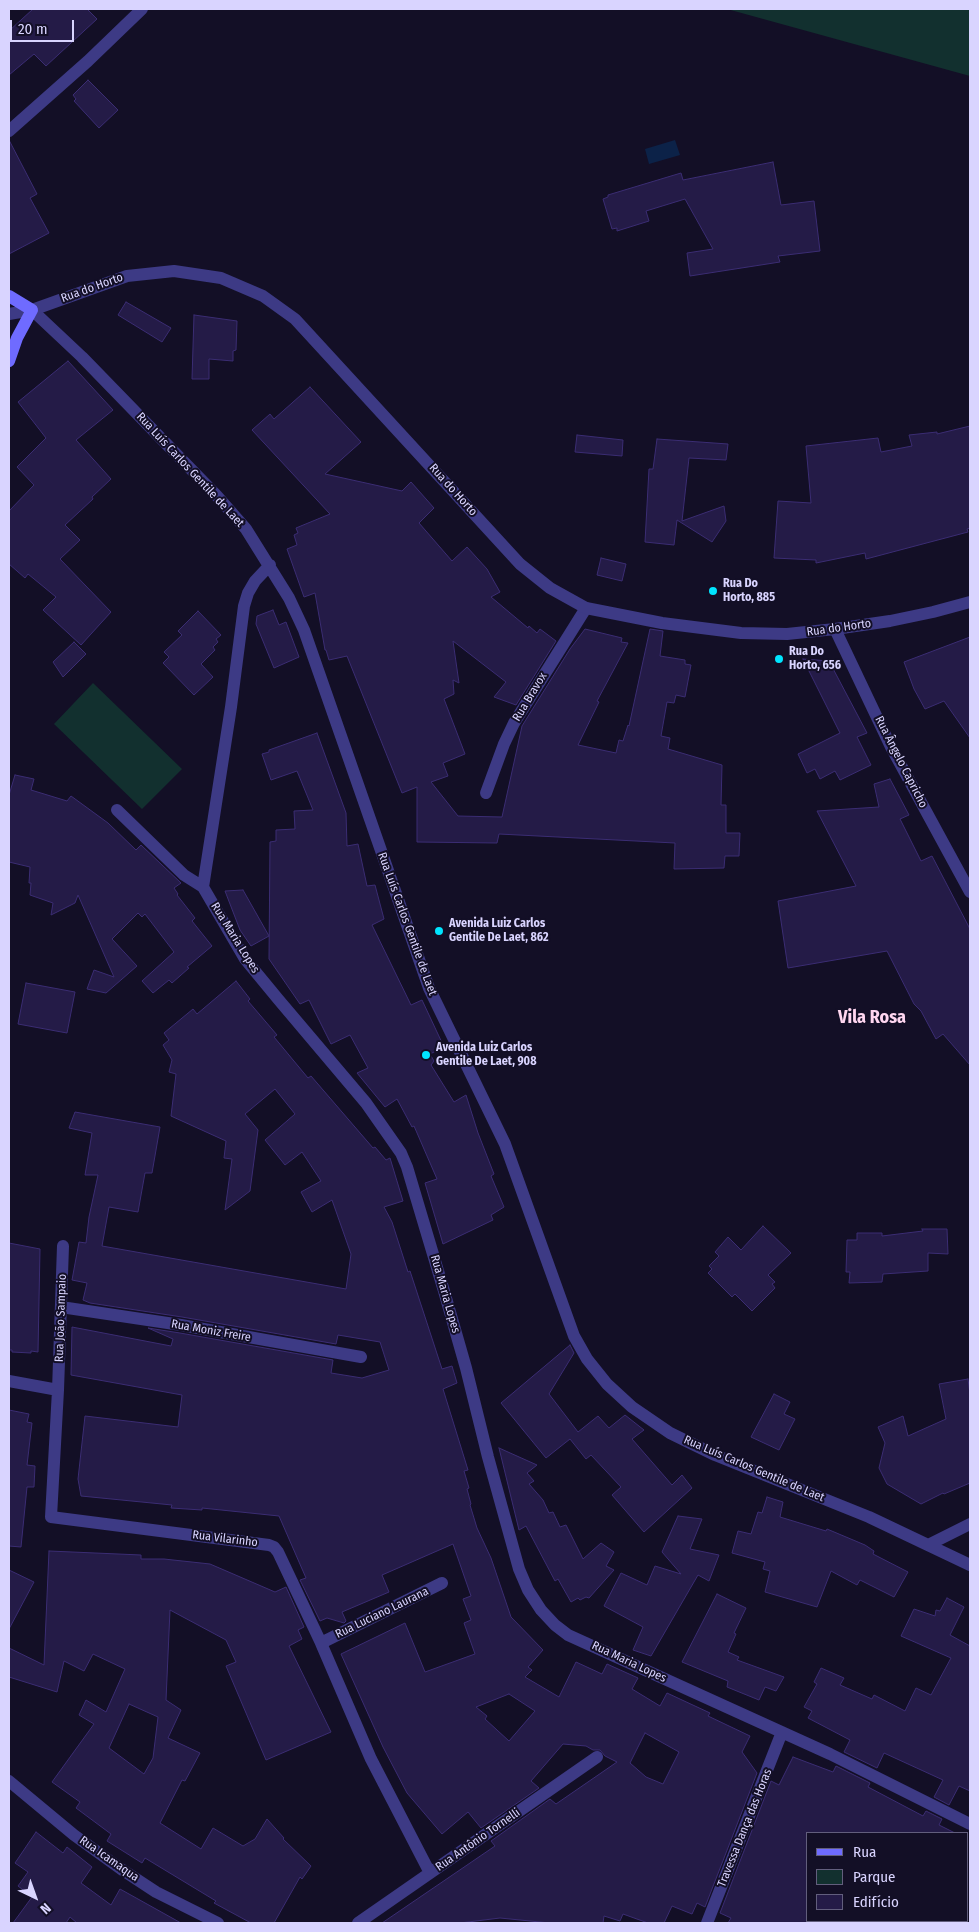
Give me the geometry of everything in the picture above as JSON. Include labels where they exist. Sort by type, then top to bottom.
[{"type":"main road","name":"Rua Luís Carlos Gentile de Laet","points":[[9,296],[32,310]]},
{"type":"main road","points":[[9,360],[17,338],[32,310]]},
{"type":"street","points":[[9,131],[88,61],[142,9]]},
{"type":"street","name":"Rua do Horto","points":[[9,314],[32,310],[127,276],[174,271],[221,278],[263,296],[294,319],[520,564],[550,588],[586,608],[662,623],[742,633],[787,634],[835,629],[933,612],[970,602]]},
{"type":"street","name":"Rua Luís Carlos Gentile de Laet","points":[[32,310],[82,357],[217,496],[246,530],[270,565],[288,598],[304,630],[429,988],[504,1144],[574,1336],[587,1359],[607,1384],[632,1407],[670,1433],[716,1456],[869,1517],[970,1565]]},
{"type":"street","points":[[117,810],[184,875],[203,888],[231,707],[244,606],[248,593],[255,581],[270,565]]},
{"type":"street","name":"Rua Bravox","points":[[486,793],[514,723],[586,608]]},
{"type":"street","name":"Rua Ângelo Capricho","points":[[835,629],[891,747],[970,892]]},
{"type":"street","name":"Rua Maria Lopes","points":[[203,888],[245,959],[366,1103],[401,1153],[444,1291],[519,1569],[528,1590],[541,1610],[568,1635],[782,1732],[970,1824]]},
{"type":"street","name":"Rua João Sampaio","points":[[58,1390],[63,1246]]},
{"type":"street","name":"Rua Moniz Freire","points":[[61,1307],[181,1325],[361,1358]]},
{"type":"street","points":[[9,1381],[58,1390]]},
{"type":"street","name":"Rua Vilarinho","points":[[58,1390],[51,1517],[269,1544],[278,1552],[321,1643],[371,1759],[430,1873]]},
{"type":"street","points":[[928,1545],[970,1524]]},
{"type":"street","name":"Rua Luciano Laurana","points":[[321,1643],[442,1584]]},
{"type":"street","name":"Travessa Dança das Horas","points":[[708,1923],[782,1732]]},
{"type":"street","name":"Rua Antônio Tornelli","points":[[358,1923],[597,1756]]},
{"type":"street","name":"Rua Icamaqua","points":[[9,1781],[74,1835],[121,1870],[156,1892],[218,1923]]},
{"type":"green space","points":[[727,9],[970,9],[970,76]]},
{"type":"green space","points":[[93,683],[182,769],[142,809],[54,724]]},
{"type":"water","points":[[675,140],[680,155],[649,164],[645,149]]},
{"type":"building","points":[[33,9],[87,9],[97,19],[46,66],[34,54],[9,75],[9,31]]},
{"type":"building","points":[[88,80],[118,110],[99,128],[74,101],[76,99],[73,95]]},
{"type":"building","points":[[9,140],[37,194],[30,198],[49,233],[9,254]]},
{"type":"building","points":[[773,162],[781,205],[814,201],[820,251],[778,256],[780,262],[690,276],[687,253],[713,249],[685,199],[646,211],[649,221],[617,231],[617,228],[612,229],[603,199],[608,197],[608,195],[681,173],[683,180]]},
{"type":"building","points":[[126,302],[171,328],[162,342],[118,315]]},
{"type":"building","points":[[194,315],[237,321],[236,350],[233,351],[233,361],[209,359],[209,379],[192,379]]},
{"type":"building","points":[[68,361],[113,410],[76,440],[111,479],[65,525],[80,540],[60,559],[111,612],[81,645],[43,610],[56,597],[28,574],[25,578],[9,564],[9,511],[34,485],[17,467],[46,438],[18,402]]},
{"type":"building","points":[[310,387],[361,442],[325,474],[402,491],[411,482],[434,508],[419,523],[452,561],[467,547],[487,569],[500,592],[491,597],[528,628],[529,626],[537,633],[540,629],[556,641],[516,705],[494,697],[506,682],[453,641],[459,683],[453,680],[454,694],[444,699],[465,754],[443,763],[448,776],[431,782],[458,816],[502,817],[522,726],[570,649],[585,629],[622,638],[621,642],[628,643],[597,701],[599,702],[578,745],[616,753],[619,740],[623,741],[629,726],[650,629],[663,631],[660,656],[685,660],[685,664],[691,665],[685,697],[676,695],[674,703],[667,702],[661,736],[670,738],[668,749],[722,765],[721,805],[726,805],[726,833],[740,833],[739,856],[725,856],[724,868],[674,869],[675,843],[499,834],[497,843],[417,842],[417,787],[402,793],[347,656],[329,660],[325,650],[315,593],[304,597],[287,549],[297,545],[294,535],[298,533],[296,528],[330,514],[252,430],[270,414],[274,419]]},
{"type":"building","points":[[970,426],[970,528],[967,529],[968,532],[866,559],[865,553],[816,563],[816,560],[774,558],[778,501],[811,503],[806,446],[878,438],[881,452],[912,446],[909,435],[937,432],[937,434]]},
{"type":"building","points":[[577,435],[623,440],[622,456],[575,452]]},
{"type":"building","points":[[657,439],[728,444],[726,460],[689,458],[682,521],[724,506],[726,521],[712,542],[677,520],[674,545],[645,542],[649,469],[653,469]]},
{"type":"building","points":[[601,558],[626,564],[622,581],[597,575]]},
{"type":"building","points":[[273,610],[279,625],[286,622],[299,657],[274,668],[256,624],[257,616]]},
{"type":"building","points":[[198,611],[221,635],[216,639],[218,642],[213,647],[215,650],[201,664],[213,677],[194,695],[163,663],[169,657],[164,652],[182,635],[178,631]]},
{"type":"building","points":[[970,637],[970,738],[944,701],[925,709],[914,689],[904,662]]},
{"type":"building","points":[[74,642],[86,654],[63,677],[53,662]]},
{"type":"building","points":[[803,659],[829,661],[867,733],[857,737],[871,765],[840,780],[835,771],[820,779],[815,769],[807,773],[798,754],[840,733]]},
{"type":"building","points":[[317,733],[346,813],[347,846],[358,844],[367,886],[375,885],[384,919],[372,925],[411,1005],[422,1000],[444,1047],[430,1054],[434,1061],[431,1065],[454,1102],[466,1095],[494,1174],[491,1176],[504,1207],[491,1215],[493,1220],[443,1244],[425,1183],[437,1179],[414,1126],[412,1127],[397,1099],[385,1107],[357,1073],[368,1068],[350,1035],[331,1044],[309,1000],[300,1004],[269,959],[270,842],[276,841],[276,830],[295,829],[294,811],[313,810],[297,771],[271,780],[262,754]]},
{"type":"building","points":[[15,775],[34,779],[31,790],[67,801],[71,796],[108,823],[136,850],[141,845],[181,883],[174,888],[177,895],[195,918],[192,921],[212,946],[187,967],[189,968],[172,983],[169,980],[153,993],[142,981],[174,952],[145,914],[142,917],[138,913],[112,939],[137,966],[106,993],[87,989],[94,970],[114,977],[78,895],[75,903],[51,915],[53,903],[30,895],[30,867],[9,862],[9,795]]},
{"type":"building","points":[[890,779],[909,815],[900,819],[921,861],[932,856],[970,929],[970,1065],[943,1034],[936,1039],[921,1011],[914,1004],[887,951],[788,968],[778,901],[856,886],[817,811],[879,807],[874,784]]},
{"type":"building","points":[[243,890],[269,936],[251,946],[240,930],[225,891]]},
{"type":"building","points":[[236,981],[250,999],[248,1001],[277,1035],[274,1037],[308,1078],[311,1076],[373,1148],[375,1147],[386,1160],[390,1158],[403,1201],[384,1207],[392,1222],[408,1272],[410,1271],[442,1369],[452,1366],[457,1383],[443,1389],[468,1470],[464,1471],[469,1488],[467,1489],[470,1505],[477,1528],[491,1558],[511,1617],[543,1650],[528,1667],[532,1670],[525,1677],[559,1697],[576,1662],[602,1674],[607,1664],[638,1678],[632,1689],[660,1706],[667,1693],[710,1713],[708,1716],[750,1736],[742,1752],[757,1773],[705,1907],[697,1903],[692,1914],[672,1906],[664,1923],[648,1923],[623,1914],[620,1921],[604,1916],[603,1923],[550,1923],[500,1918],[460,1923],[382,1923],[495,1846],[491,1841],[550,1799],[556,1804],[617,1762],[605,1756],[600,1750],[593,1750],[586,1746],[563,1744],[531,1781],[539,1788],[481,1828],[468,1812],[442,1834],[407,1793],[383,1747],[341,1654],[405,1623],[425,1672],[475,1654],[464,1623],[471,1620],[463,1599],[471,1596],[453,1544],[382,1575],[389,1592],[342,1612],[346,1621],[344,1623],[327,1618],[320,1621],[300,1580],[306,1578],[279,1516],[202,1508],[202,1510],[171,1508],[172,1505],[81,1496],[78,1479],[85,1416],[178,1427],[182,1395],[71,1375],[72,1327],[171,1346],[173,1339],[148,1328],[180,1333],[333,1360],[331,1373],[362,1378],[389,1370],[380,1342],[338,1335],[336,1344],[90,1303],[83,1300],[87,1283],[72,1280],[79,1242],[86,1243],[89,1217],[98,1175],[85,1175],[92,1133],[69,1128],[75,1112],[160,1127],[152,1173],[145,1173],[138,1212],[109,1207],[102,1246],[346,1289],[351,1254],[332,1200],[312,1212],[301,1192],[321,1181],[302,1152],[285,1165],[265,1140],[295,1114],[275,1089],[245,1114],[258,1130],[250,1191],[225,1210],[232,1159],[224,1158],[226,1141],[171,1116],[176,1074],[169,1072],[172,1060],[163,1045],[169,1040],[164,1033],[193,1009],[197,1014]],"holes":[[[509,1694],[535,1711],[509,1741],[485,1719],[487,1716],[476,1707]],[[645,1733],[679,1752],[663,1784],[646,1777],[630,1763]]]},
{"type":"building","points":[[26,983],[75,992],[67,1033],[18,1024]]},
{"type":"building","points":[[763,1226],[791,1253],[768,1275],[775,1282],[772,1284],[775,1288],[752,1311],[735,1294],[732,1297],[708,1273],[712,1269],[709,1266],[719,1256],[715,1252],[728,1237],[741,1250]]},
{"type":"building","points":[[922,1229],[947,1229],[948,1254],[928,1253],[928,1271],[883,1274],[882,1282],[849,1283],[850,1272],[846,1272],[847,1240],[857,1240],[857,1233],[882,1233],[882,1236],[923,1231]]},
{"type":"building","points":[[9,1243],[40,1249],[38,1352],[12,1352],[12,1350],[9,1350]]},
{"type":"building","points":[[570,1345],[574,1353],[549,1394],[578,1432],[598,1416],[609,1428],[625,1415],[644,1430],[632,1439],[672,1485],[682,1475],[692,1488],[644,1532],[612,1495],[621,1487],[591,1455],[586,1459],[570,1439],[546,1458],[501,1403]]},
{"type":"building","points":[[968,1379],[970,1394],[970,1483],[921,1504],[887,1484],[879,1468],[885,1443],[878,1427],[903,1416],[908,1436],[946,1419],[939,1384]]},
{"type":"building","points":[[774,1394],[790,1402],[784,1414],[795,1419],[779,1450],[751,1437]]},
{"type":"building","points":[[9,1410],[29,1414],[27,1422],[32,1423],[27,1465],[35,1466],[34,1487],[27,1487],[21,1547],[9,1546]]},
{"type":"building","points":[[499,1448],[537,1465],[527,1473],[534,1481],[529,1484],[543,1500],[549,1513],[553,1512],[560,1527],[566,1525],[583,1559],[601,1543],[614,1552],[606,1566],[614,1570],[589,1598],[586,1597],[580,1600],[578,1598],[571,1602],[558,1579],[555,1581],[526,1526],[519,1530]]},
{"type":"building","points":[[767,1497],[783,1502],[780,1517],[826,1531],[827,1529],[865,1545],[874,1551],[873,1554],[908,1572],[894,1597],[860,1580],[857,1585],[831,1571],[817,1607],[765,1592],[770,1571],[763,1569],[765,1562],[732,1553],[738,1531],[751,1534],[758,1512],[762,1513]]},
{"type":"building","points":[[678,1516],[702,1519],[690,1549],[719,1555],[709,1581],[698,1575],[651,1656],[633,1650],[643,1627],[604,1606],[621,1573],[647,1585],[655,1566],[681,1574],[662,1552]]},
{"type":"building","points":[[49,1551],[141,1555],[141,1559],[164,1559],[210,1564],[275,1592],[286,1587],[304,1627],[298,1630],[302,1639],[289,1646],[331,1732],[266,1760],[226,1666],[236,1662],[226,1640],[170,1610],[166,1700],[181,1710],[168,1738],[200,1753],[185,1781],[182,1780],[160,1823],[201,1849],[213,1828],[243,1846],[255,1839],[267,1819],[283,1839],[311,1866],[302,1879],[300,1877],[274,1923],[251,1923],[214,1903],[216,1901],[145,1858],[142,1863],[107,1841],[111,1834],[76,1808],[80,1802],[52,1782],[94,1724],[79,1715],[86,1700],[106,1712],[125,1669],[93,1654],[84,1671],[64,1661],[57,1692],[9,1677],[9,1648],[44,1665]],"holes":[[[129,1704],[158,1717],[153,1758],[144,1774],[109,1748]]]},
{"type":"building","points":[[9,1570],[34,1582],[9,1629]]},
{"type":"building","points":[[717,1594],[746,1608],[734,1633],[736,1634],[728,1652],[739,1657],[737,1660],[784,1677],[776,1691],[765,1687],[759,1700],[727,1687],[728,1681],[682,1662]]},
{"type":"building","points":[[947,1598],[964,1607],[950,1635],[970,1646],[970,1791],[959,1786],[949,1805],[934,1797],[943,1780],[884,1753],[877,1768],[844,1752],[850,1740],[808,1718],[812,1711],[804,1707],[817,1684],[814,1682],[821,1668],[844,1678],[840,1685],[872,1699],[874,1695],[905,1711],[916,1688],[931,1695],[951,1658],[901,1636],[914,1609],[935,1616],[936,1610],[940,1611]]},
{"type":"building","points":[[793,1757],[833,1772],[836,1766],[870,1783],[868,1787],[923,1816],[926,1811],[942,1819],[939,1825],[953,1832],[806,1832],[806,1922],[808,1923],[728,1923],[731,1918],[720,1913],[771,1781],[779,1785]]},
{"type":"building","points":[[36,1832],[63,1853],[67,1847],[92,1867],[81,1883],[111,1905],[120,1889],[181,1923],[77,1923],[70,1917],[66,1923],[13,1923],[32,1897],[18,1886],[28,1872],[15,1863]]},
{"type":"place","name":"Rua Do Horto, 885","points":[[713,591]]},
{"type":"place","name":"Rua Do Horto, 656","points":[[779,659]]},
{"type":"place","name":"Avenida Luiz Carlos Gentile De Laet, 862","points":[[439,931]]},
{"type":"place","name":"Avenida Luiz Carlos Gentile De Laet, 908","points":[[426,1055]]},
{"type":"district","name":"Vila Rosa","points":[[872,1018]]}]
